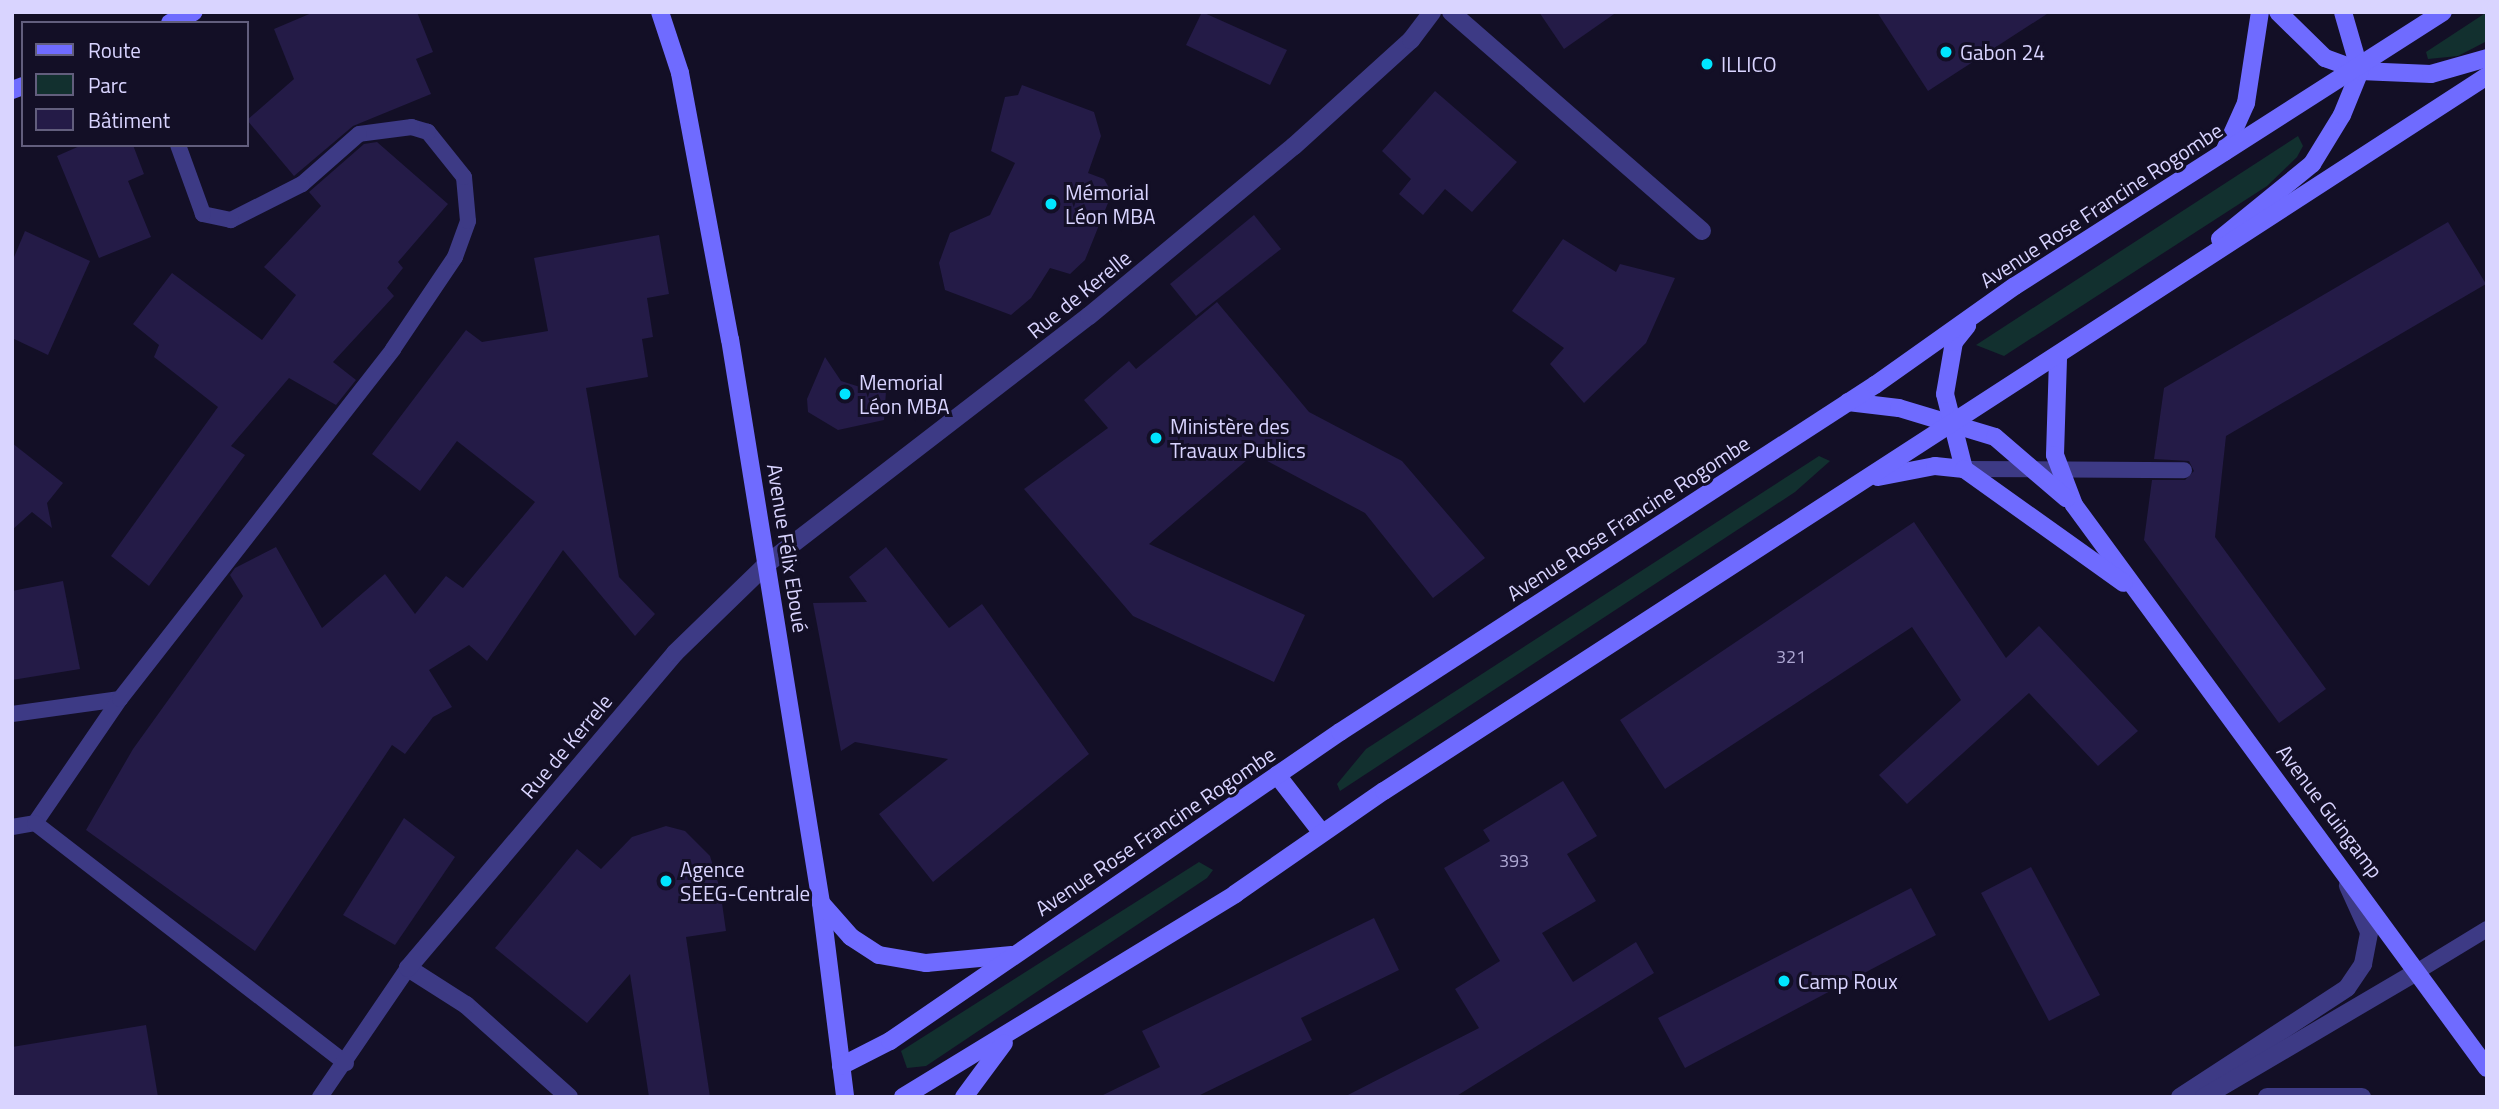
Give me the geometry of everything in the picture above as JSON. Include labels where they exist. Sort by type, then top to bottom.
[{"type":"main road","points":[[174,21],[194,12]]},
{"type":"main road","name":"Avenue Félix Eboué","points":[[660,12],[690,123],[768,563],[821,903],[845,1097]]},
{"type":"main road","points":[[2224,152],[2246,103],[2260,12]]},
{"type":"main road","points":[[2277,12],[2325,58],[2360,71],[2431,74],[2487,58]]},
{"type":"main road","points":[[2123,316],[2132,298],[2282,194],[2312,164],[2360,71],[2343,12]]},
{"type":"main road","name":"Avenue Rose Francine Rogombe","points":[[841,1066],[890,1041],[1277,775],[1848,402],[1979,311],[2224,152],[2360,71],[2443,12]]},
{"type":"main road","points":[[903,1097],[1007,1039],[1861,482],[2058,359],[2487,76]]},
{"type":"main road","points":[[1964,468],[1952,425],[1946,368],[1954,342],[1979,311]]},
{"type":"main road","points":[[2058,359],[2053,425],[2058,466],[2074,505]]},
{"type":"main road","points":[[1848,402],[1995,437],[2036,467],[2074,505],[2129,587]]},
{"type":"main road","points":[[1861,482],[1935,466],[1964,468],[2129,587]]},
{"type":"main road","name":"Avenue Guingamp","points":[[2129,587],[2334,854],[2487,1068]]},
{"type":"main road","points":[[1277,775],[1322,833]]},
{"type":"main road","points":[[821,903],[851,937],[879,955],[926,964],[1015,955]]},
{"type":"main road","points":[[964,1097],[1007,1039]]},
{"type":"street","name":"Rue de Kerelle","points":[[768,563],[1089,316],[1294,146],[1411,40],[1432,12]]},
{"type":"street","points":[[1451,12],[1702,231]]},
{"type":"street","name":"Rue de Kerrele","points":[[408,968],[675,653],[768,563]]},
{"type":"street","points":[[2180,1097],[2337,995],[2362,964],[2369,932],[2334,854]]},
{"type":"street","points":[[408,968],[466,1005],[569,1097]]},
{"type":"street","points":[[2204,1097],[2418,971]]},
{"type":"street","points":[[2267,1097],[2362,1097]]},
{"type":"lane","points":[[12,827],[35,823],[120,699],[393,349],[455,257],[468,221],[464,177],[428,132],[412,127],[359,134],[302,184],[231,220],[203,214],[179,147]]},
{"type":"lane","points":[[1964,468],[2058,466],[2184,470]]},
{"type":"lane","points":[[12,714],[120,699]]},
{"type":"lane","points":[[35,823],[346,1063]]},
{"type":"lane","points":[[2418,971],[2487,929]]},
{"type":"lane","points":[[320,1097],[346,1063],[408,968]]},
{"type":"green space","points":[[2487,12],[2487,41],[2458,56],[2428,59],[2426,52]]},
{"type":"green space","points":[[2298,136],[2303,146],[2297,157],[2267,186],[2004,356],[1976,345]]},
{"type":"green space","points":[[1819,456],[1830,461],[1795,492],[1340,791],[1337,784],[1366,749]]},
{"type":"green space","points":[[1199,862],[1213,870],[1207,878],[926,1066],[907,1068],[901,1051]]},
{"type":"building","points":[[314,12],[417,12],[433,52],[416,59],[431,94],[353,126],[294,176],[248,121],[294,79],[274,29]]},
{"type":"building","points":[[1202,12],[1287,50],[1270,85],[1186,45]]},
{"type":"building","points":[[1539,12],[1617,12],[1564,49]]},
{"type":"building","name":"Gabon 24","points":[[1877,12],[2050,12],[1928,91]]},
{"type":"building","name":"Mémorial Léon MBA","points":[[1022,85],[1094,112],[1101,136],[1088,173],[1104,179],[1112,193],[1085,260],[1070,274],[1050,268],[1031,298],[1011,315],[945,290],[939,263],[950,233],[990,215],[1015,163],[991,151],[1005,97],[1018,95]]},
{"type":"building","points":[[1435,91],[1517,162],[1472,212],[1445,189],[1423,215],[1399,194],[1411,179],[1382,151]]},
{"type":"building","points":[[377,142],[448,204],[398,262],[403,268],[387,288],[394,296],[333,362],[356,380],[336,405],[289,378],[231,446],[245,455],[149,586],[111,556],[218,407],[154,357],[159,345],[133,324],[172,273],[262,340],[296,295],[264,267],[321,206],[309,192],[364,144]]},
{"type":"building","points":[[77,147],[134,147],[144,174],[128,181],[151,237],[99,258],[57,156]]},
{"type":"building","points":[[1254,215],[1281,249],[1196,316],[1170,284]]},
{"type":"building","points":[[2448,222],[2486,284],[2226,436],[2215,537],[2326,689],[2279,723],[2144,540],[2152,480],[2185,480],[2194,471],[2189,461],[2154,459],[2164,388]]},
{"type":"building","points":[[25,231],[90,261],[48,355],[12,338],[12,262]]},
{"type":"building","points":[[659,235],[669,294],[647,298],[653,337],[642,339],[648,377],[586,388],[619,577],[655,614],[635,636],[563,550],[487,661],[469,645],[429,670],[452,707],[433,717],[405,754],[392,745],[255,951],[86,830],[133,749],[243,596],[230,575],[235,568],[276,547],[322,628],[385,574],[415,614],[446,576],[463,588],[535,502],[457,441],[420,491],[372,454],[466,330],[482,342],[548,331],[534,258]]},
{"type":"building","points":[[1563,239],[1616,272],[1620,264],[1675,278],[1646,343],[1584,403],[1550,364],[1564,348],[1512,311]]},
{"type":"building","points":[[1217,302],[1309,412],[1402,461],[1485,558],[1433,598],[1365,513],[1254,454],[1149,544],[1305,615],[1274,682],[1133,616],[1024,489],[1108,428],[1084,400],[1129,361],[1136,369]]},
{"type":"building","name":"Memorial Léon MBA","points":[[825,357],[841,381],[860,387],[887,377],[884,420],[838,430],[808,412],[807,399]]},
{"type":"building","points":[[12,443],[63,483],[47,503],[52,528],[32,512],[12,530]]},
{"type":"building","points":[[1914,522],[2006,658],[2039,626],[2138,731],[2098,766],[2029,693],[1907,804],[1879,775],[1961,700],[1912,627],[1665,789],[1620,720]]},
{"type":"building","points":[[886,547],[949,628],[982,604],[1089,754],[933,882],[879,814],[948,759],[855,742],[841,751],[813,603],[867,602],[849,577]]},
{"type":"building","points":[[63,581],[80,669],[12,680],[12,591]]},
{"type":"building","points":[[1563,781],[1597,836],[1567,854],[1596,901],[1542,933],[1573,982],[1636,942],[1654,973],[1455,1097],[1344,1097],[1479,1028],[1455,989],[1500,961],[1444,868],[1490,841],[1483,830]]},
{"type":"building","points":[[404,818],[455,857],[395,945],[343,915]]},
{"type":"building","points":[[666,826],[685,831],[710,856],[720,889],[726,931],[686,937],[710,1097],[649,1097],[630,974],[587,1023],[495,948],[577,849],[601,869],[632,837]]},
{"type":"building","points":[[2031,867],[2100,995],[2049,1021],[1981,893]]},
{"type":"building","name":"Camp Roux","points":[[1911,888],[1936,935],[1685,1068],[1658,1018]]},
{"type":"building","points":[[1374,918],[1399,970],[1301,1018],[1312,1040],[1196,1097],[1099,1097],[1160,1067],[1142,1031]]},
{"type":"building","points":[[146,1025],[158,1097],[12,1097],[12,1047]]},
{"type":"place","name":"Gabon 24","points":[[1946,52]]},
{"type":"place","name":"ILLICO","points":[[1707,64]]},
{"type":"place","name":"Mémorial Léon MBA","points":[[1051,204]]},
{"type":"place","name":"Memorial Léon MBA","points":[[845,394]]},
{"type":"place","name":"Ministère des Travaux Publics","points":[[1156,438]]},
{"type":"place","name":"Agence SEEG-Centrale","points":[[666,881]]},
{"type":"place","name":"Camp Roux","points":[[1784,981]]}]
